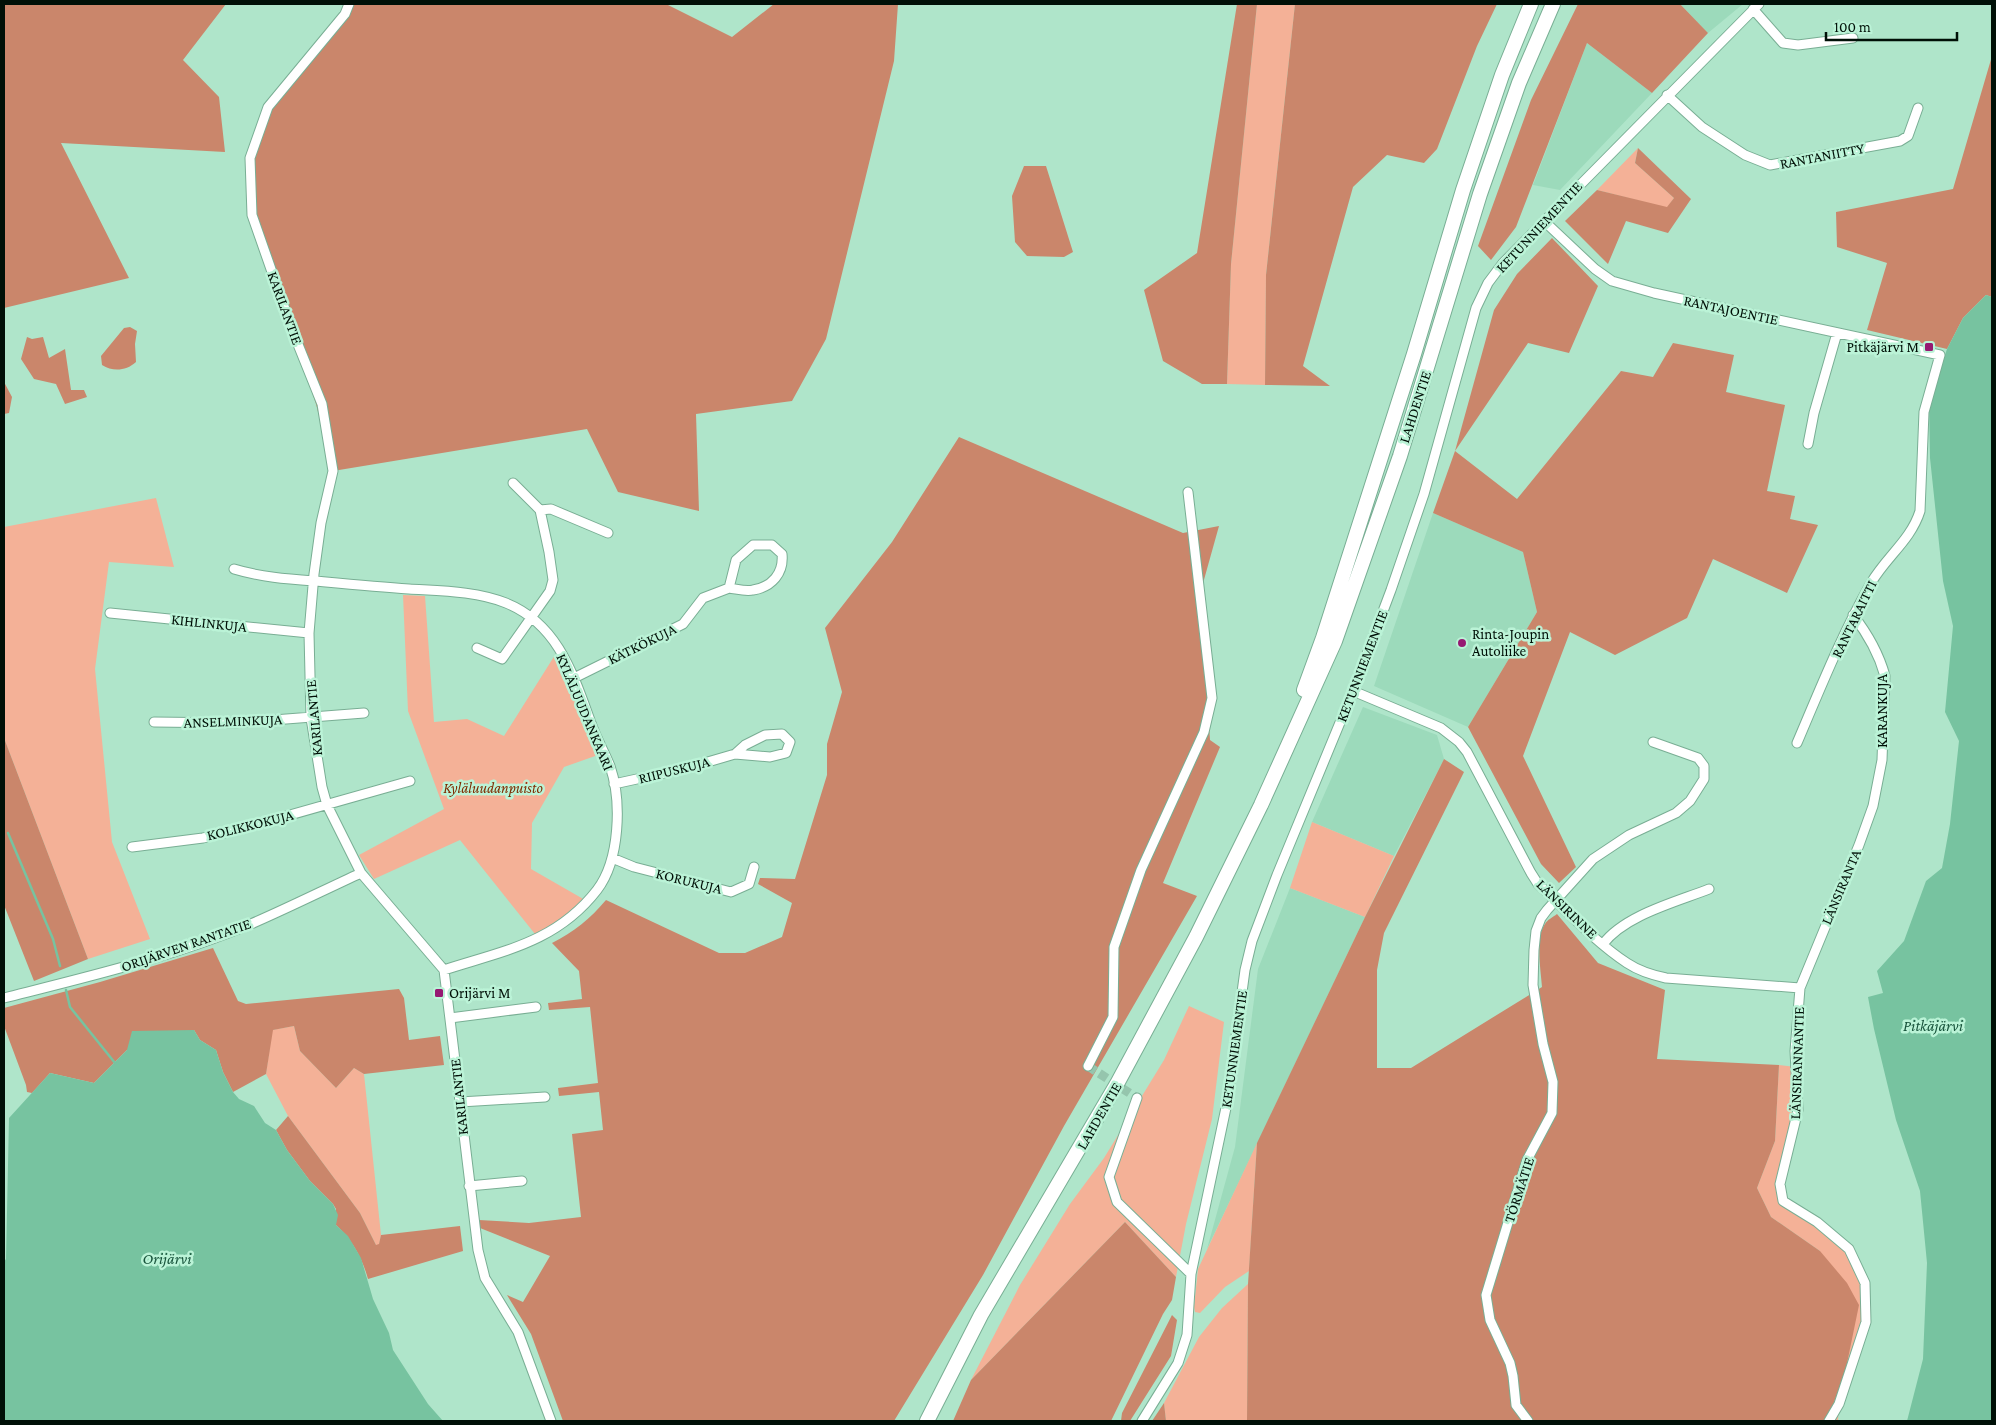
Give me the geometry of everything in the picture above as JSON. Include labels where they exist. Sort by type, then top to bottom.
[{"type":"highway","name":"LAHDENTIE","points":[[1261,805],[1323,638],[1414,354],[1463,190],[1502,75],[1531,4]]},
{"type":"highway","name":"LAHDENTIE","points":[[927,1421],[982,1315],[1118,1082],[1196,937],[1261,805],[1335,641],[1400,456],[1480,194],[1519,83],[1553,6]]},
{"type":"street","name":"KARILANTIE","points":[[349,4],[345,14],[268,107],[250,158],[252,215],[293,332],[322,404],[333,471],[321,523],[313,581],[309,634],[311,718],[322,787],[327,805],[361,872],[444,970],[478,1250],[485,1278],[518,1332],[551,1421]]},
{"type":"street","points":[[1756,6],[1783,43],[1798,45],[1853,38]]},
{"type":"street","name":"KETUNNIEMENTIE","points":[[1142,1421],[1178,1363],[1187,1335],[1192,1274],[1227,1103],[1245,970],[1252,941],[1276,875],[1354,691],[1391,590],[1424,494],[1476,308],[1488,283],[1503,263],[1756,6]]},
{"type":"street","name":"RANTANIITTY","points":[[1667,95],[1702,127],[1745,155],[1770,165],[1900,141],[1908,136],[1918,108]]},
{"type":"street","name":"RANTAJOENTIE","points":[[1544,221],[1595,269],[1612,281],[1654,293],[1940,355]]},
{"type":"street","points":[[1808,444],[1814,414],[1837,333]]},
{"type":"street","name":"RANTARAITTI","points":[[1797,743],[1852,615],[1875,575],[1910,534],[1916,522],[1920,511],[1924,412],[1940,355]]},
{"type":"street","points":[[477,648],[502,659],[550,591],[553,580],[550,552],[540,510],[513,483]]},
{"type":"street","points":[[1088,1066],[1113,1017],[1114,947],[1141,870],[1204,732],[1212,698],[1188,492]]},
{"type":"street","points":[[540,510],[551,509],[608,534]]},
{"type":"street","name":"KÄTKÖKUJA","points":[[574,678],[683,624],[704,598],[730,588],[752,591],[770,584],[779,574],[783,565],[782,554],[772,545],[753,545],[736,560],[730,588]]},
{"type":"street","name":"KYLÄLUUDANKAARI","points":[[234,570],[249,574],[313,581],[455,591],[505,602],[533,617],[542,626],[556,644],[574,678],[594,732],[610,767],[614,784],[617,830],[612,858],[598,889],[576,914],[556,929],[499,954],[444,970]]},
{"type":"street","name":"KIHLINKUJA","points":[[110,613],[309,634]]},
{"type":"street","name":"KARANKUJA","points":[[1852,615],[1864,629],[1882,665],[1885,676],[1882,760],[1878,786]]},
{"type":"street","name":"LÄNSIRINNE","points":[[1354,691],[1442,728],[1459,742],[1467,752],[1538,884],[1627,964],[1647,974],[1666,978],[1800,988]]},
{"type":"street","name":"ANSELMINKUJA","points":[[154,722],[233,723],[364,713]]},
{"type":"street","name":"RIIPUSKUJA","points":[[614,784],[687,768],[735,754],[770,757],[786,753],[790,742],[782,734],[765,735],[745,745],[735,754]]},
{"type":"street","name":"TÖRMÄTIE","points":[[1528,1421],[1516,1405],[1510,1362],[1490,1320],[1486,1295],[1527,1160],[1552,1113],[1553,1082],[1543,1044],[1533,985],[1536,931],[1541,918],[1593,859],[1629,835],[1676,813],[1690,801],[1704,779],[1704,766],[1698,758],[1653,742]]},
{"type":"street","name":"KOLIKKOKUJA","points":[[132,847],[237,830],[410,781]]},
{"type":"street","name":"LÄNSIRANTA","points":[[1800,988],[1859,845],[1878,786]]},
{"type":"street","name":"KORUKUJA","points":[[612,858],[634,867],[731,892],[749,884],[754,867]]},
{"type":"street","name":"ORIJÄRVEN RANTATIE","points":[[4,998],[148,960],[188,947],[250,924],[361,872]]},
{"type":"street","points":[[1603,944],[1622,926],[1648,913],[1709,889]]},
{"type":"street","name":"LÄNSIRANNANTIE","points":[[1800,988],[1795,1051],[1798,1110],[1780,1184],[1783,1201],[1817,1222],[1849,1248],[1865,1283],[1866,1322],[1839,1404],[1829,1421]]},
{"type":"street","points":[[450,1018],[536,1007]]},
{"type":"street","points":[[460,1102],[545,1097]]},
{"type":"street","points":[[1136,1098],[1109,1177],[1116,1202],[1192,1274]]},
{"type":"street","points":[[469,1186],[522,1181]]},
{"type":"shaded area","points":[[4,4],[226,4],[183,60],[219,97],[225,152],[61,143],[129,278],[4,308]]},
{"type":"shaded area","points":[[349,4],[666,4],[732,37],[774,4],[898,4],[894,61],[826,339],[792,401],[696,414],[699,511],[618,492],[587,429],[333,471],[316,404],[252,215],[250,158],[268,107]]},
{"type":"shaded area","points":[[1237,4],[1257,4],[1231,264],[1227,384],[1202,384],[1163,361],[1144,290],[1197,253]]},
{"type":"shaded area","points":[[1295,4],[1497,4],[1477,46],[1437,149],[1424,163],[1387,155],[1353,187],[1303,366],[1330,386],[1265,385],[1266,275]]},
{"type":"shaded area","points":[[1578,4],[1680,4],[1708,33],[1652,93],[1587,43],[1516,227],[1491,260],[1478,246],[1531,100]]},
{"type":"shaded area","points":[[1680,4],[1743,4],[1708,33]]},
{"type":"shaded area","points":[[1587,43],[1652,93],[1560,190],[1533,185]]},
{"type":"shaded area","points":[[1992,56],[1992,297],[1986,295],[1963,318],[1947,349],[1867,330],[1887,263],[1837,247],[1836,212],[1953,189]]},
{"type":"shaded area","points":[[1638,148],[1691,199],[1668,233],[1626,221],[1608,264],[1565,221],[1597,190],[1667,207],[1674,198],[1635,163]]},
{"type":"shaded area","points":[[1024,166],[1046,166],[1073,252],[1064,257],[1027,256],[1015,242],[1012,196]]},
{"type":"shaded area","points":[[1552,238],[1598,286],[1569,353],[1528,343],[1455,451],[1494,310],[1517,274]]},
{"type":"shaded area","points":[[130,327],[137,331],[135,344],[136,362],[119,370],[102,365],[101,356],[124,328]]},
{"type":"shaded area","points":[[27,337],[32,339],[43,337],[49,358],[65,349],[71,390],[84,390],[87,397],[65,404],[56,384],[34,379],[21,359]]},
{"type":"shaded area","points":[[1673,343],[1734,355],[1726,392],[1785,405],[1767,491],[1795,496],[1790,519],[1818,525],[1787,593],[1713,559],[1687,618],[1615,655],[1570,632],[1523,756],[1576,867],[1559,883],[1541,864],[1468,727],[1537,612],[1523,552],[1433,513],[1455,451],[1517,499],[1621,371],[1653,377]]},
{"type":"shaded area","points":[[4,382],[12,397],[9,413],[4,414]]},
{"type":"shaded area","points":[[959,437],[1183,533],[1219,526],[1200,594],[1210,740],[1220,747],[1163,883],[1197,896],[1064,1126],[983,1275],[894,1421],[563,1421],[531,1334],[507,1295],[523,1302],[550,1256],[480,1228],[479,1220],[529,1223],[581,1217],[572,1134],[603,1130],[599,1092],[559,1096],[558,1088],[598,1083],[590,1007],[549,1010],[548,1003],[582,999],[579,971],[552,943],[581,925],[606,900],[719,953],[745,953],[782,937],[792,903],[758,884],[760,878],[795,879],[827,775],[827,744],[842,692],[825,628],[892,542]]},
{"type":"shaded area","points":[[1433,513],[1523,552],[1537,612],[1468,727],[1374,686]]},
{"type":"shaded area","points":[[1363,707],[1437,735],[1444,759],[1394,856],[1312,822]]},
{"type":"shaded area","points":[[4,738],[88,959],[34,981],[4,905]]},
{"type":"shaded area","points":[[1444,759],[1464,772],[1384,933],[1377,970],[1377,1068],[1411,1068],[1542,987],[1539,955],[1540,937],[1546,923],[1557,914],[1598,963],[1665,990],[1657,1059],[1779,1065],[1775,1141],[1757,1188],[1771,1217],[1820,1251],[1847,1283],[1859,1305],[1845,1373],[1827,1421],[1247,1421],[1248,1284],[1257,1143],[1365,917]]},
{"type":"shaded area","points":[[1290,888],[1365,917],[1207,1249],[1235,1147],[1258,969]]},
{"type":"shaded area","points":[[213,948],[238,1001],[246,1004],[399,989],[404,998],[409,1040],[440,1036],[444,1065],[364,1074],[354,1068],[336,1088],[300,1051],[294,1026],[273,1030],[266,1074],[233,1092],[223,1072],[216,1050],[200,1040],[194,1030],[127,1050],[94,1083],[50,1073],[32,1093],[27,1092],[4,1026],[4,1008]]},
{"type":"shaded area","points":[[288,1116],[360,1213],[376,1245],[379,1244],[381,1235],[460,1226],[463,1251],[368,1279],[356,1249],[336,1225],[336,1209],[333,1204],[310,1181],[287,1150],[276,1130]]},
{"type":"shaded area","points":[[1125,1222],[1176,1277],[1172,1300],[1163,1314],[1111,1421],[953,1421],[971,1380]]},
{"type":"shaded area","points":[[1172,1315],[1177,1320],[1171,1356],[1130,1421],[1121,1421],[1122,1413]]},
{"type":"shaded area","points":[[1164,1403],[1166,1421],[1152,1421]]},
{"type":"green space","points":[[1257,4],[1295,4],[1266,275],[1265,385],[1227,384],[1231,264]]},
{"type":"green space","points":[[1638,148],[1635,163],[1674,198],[1667,208],[1597,190]]},
{"type":"green space","points":[[156,498],[174,567],[109,562],[95,669],[112,842],[150,939],[88,959],[4,738],[4,527]]},
{"type":"green space","name":"Kyläluudanpuisto","points":[[403,595],[425,596],[434,722],[467,719],[504,736],[555,655],[567,675],[598,755],[564,767],[532,823],[531,869],[585,900],[559,922],[535,934],[460,840],[374,879],[359,855],[444,809],[408,711]]},
{"type":"green space","points":[[1312,822],[1394,856],[1365,917],[1290,888]]},
{"type":"green space","points":[[1189,1006],[1224,1022],[1212,1119],[1186,1224],[1176,1277],[1125,1222],[971,1380],[1020,1285],[1070,1204],[1104,1158],[1164,1060]]},
{"type":"green space","points":[[294,1026],[300,1051],[336,1088],[354,1068],[364,1074],[381,1235],[379,1245],[376,1245],[360,1213],[288,1116],[266,1074],[272,1030]]},
{"type":"green space","points":[[1779,1065],[1796,1067],[1797,1102],[1780,1184],[1783,1201],[1849,1249],[1865,1283],[1866,1322],[1839,1404],[1838,1421],[1827,1421],[1832,1403],[1820,1251],[1771,1217],[1757,1188],[1775,1141]]},
{"type":"green space","points":[[1257,1143],[1249,1271],[1225,1287],[1200,1313],[1195,1312],[1198,1269]]},
{"type":"green space","points":[[1248,1284],[1247,1421],[1166,1421],[1164,1403],[1199,1337],[1222,1308]]},
{"type":"water","name":"Pitkäjärvi","points":[[1986,295],[1992,297],[1992,1421],[1907,1421],[1923,1359],[1927,1263],[1920,1191],[1896,1120],[1868,997],[1883,993],[1877,971],[1904,941],[1926,881],[1942,868],[1950,824],[1959,741],[1945,712],[1953,626],[1943,581],[1930,458],[1929,402],[1947,349],[1963,318]]},
{"type":"water","name":"Orijärvi","points":[[194,1030],[200,1040],[216,1050],[223,1072],[233,1092],[239,1099],[254,1106],[265,1123],[276,1130],[287,1150],[310,1181],[333,1204],[338,1215],[336,1225],[348,1236],[361,1258],[373,1299],[389,1333],[393,1350],[428,1404],[443,1421],[4,1421],[4,1262],[6,1259],[9,1118],[50,1073],[94,1083],[127,1050],[132,1031]]},
{"type":"waterway","points":[[8,833],[53,939],[60,966]]},
{"type":"waterway","points":[[66,990],[70,1007],[115,1063]]},
{"type":"tunnel","points":[[1088,1066],[1137,1098]]},
{"type":"place","name":"Pitkäjärvi M","points":[[1929,347]]},
{"type":"place","name":"Rinta-Joupin Autoliike","points":[[1462,643]]},
{"type":"place","name":"Orijärvi M","points":[[439,993]]}]
